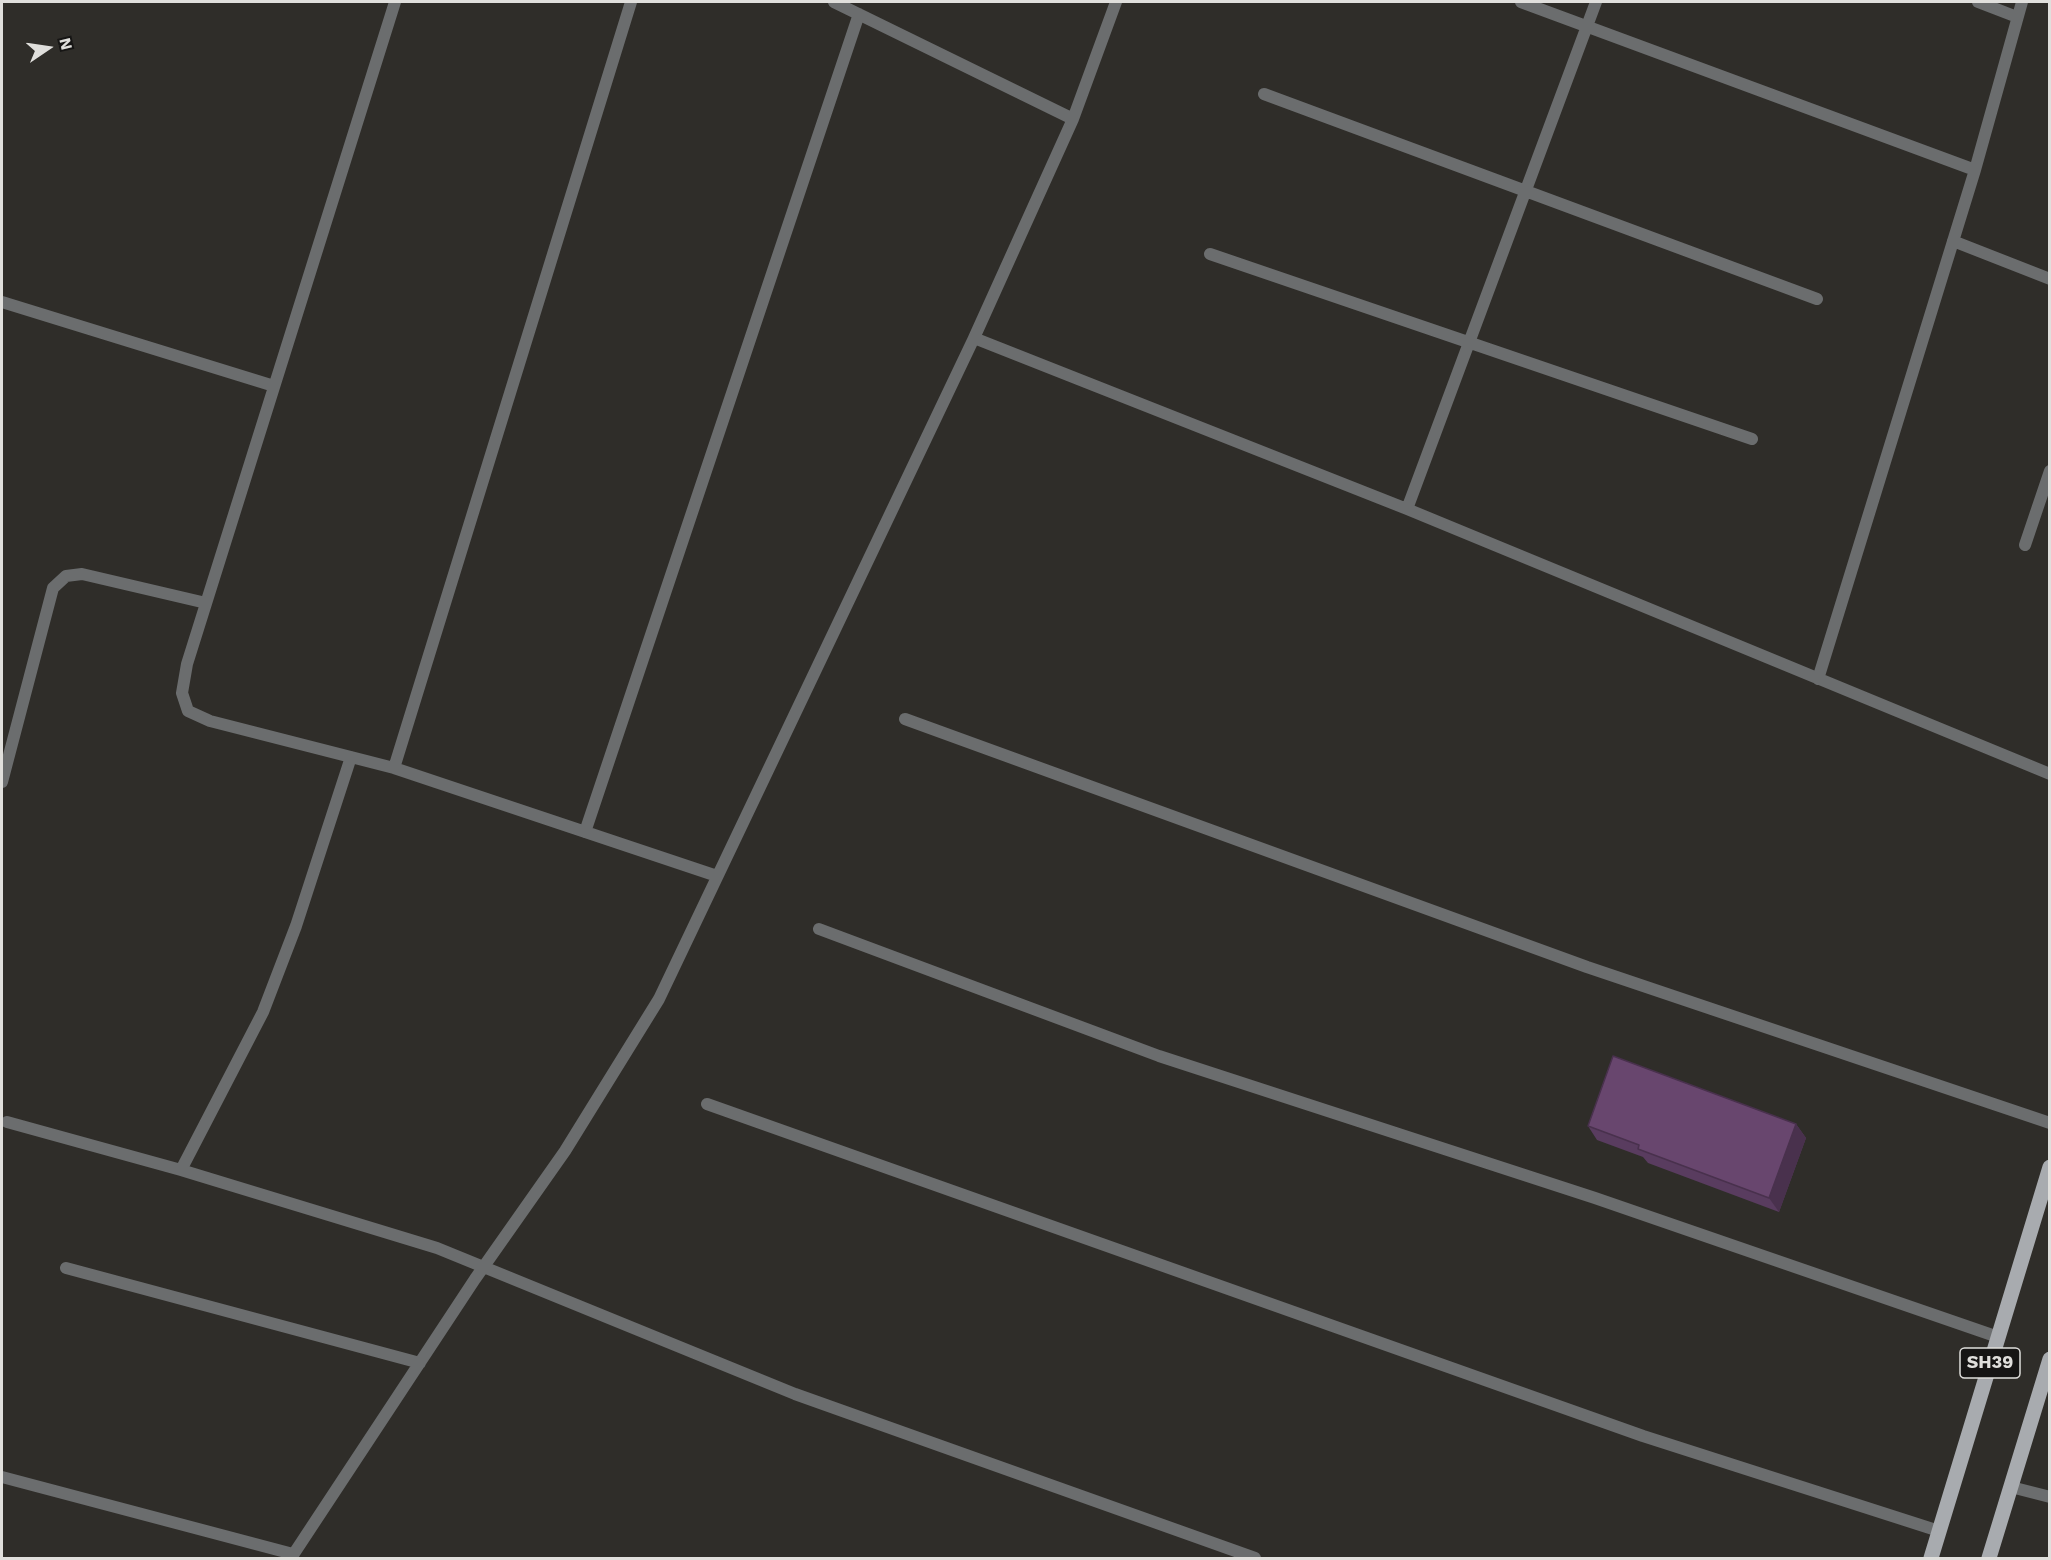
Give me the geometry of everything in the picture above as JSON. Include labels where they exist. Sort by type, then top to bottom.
[{"type":"main road","name":"SH39","points":[[1931,1558],[2049,1167]]},
{"type":"main road","name":"SH39","points":[[1989,1558],[2049,1359]]},
{"type":"street","points":[[395,2],[187,664],[182,693],[188,711],[210,721],[394,768],[717,876]]},
{"type":"street","points":[[394,768],[631,2]]},
{"type":"street","points":[[834,2],[1073,119]]},
{"type":"street","points":[[2,1477],[292,1556],[484,1267],[565,1151],[659,999],[974,338],[1073,119],[1116,2]]},
{"type":"street","points":[[1521,2],[1975,170]]},
{"type":"street","points":[[1407,509],[1596,2]]},
{"type":"street","points":[[1978,2],[2017,17]]},
{"type":"street","points":[[1818,679],[1975,170],[2022,2]]},
{"type":"street","points":[[585,832],[859,14]]},
{"type":"street","points":[[1264,94],[1817,299]]},
{"type":"street","points":[[1953,241],[2049,279]]},
{"type":"street","points":[[1210,254],[1752,439]]},
{"type":"street","points":[[2,302],[274,386]]},
{"type":"street","points":[[974,338],[1407,509],[2049,774]]},
{"type":"street","points":[[2025,545],[2049,471]]},
{"type":"street","points":[[2,782],[53,588],[66,576],[82,574],[206,603]]},
{"type":"street","points":[[904,719],[1587,967],[2049,1123]]},
{"type":"street","points":[[181,1170],[263,1011],[296,926],[351,757]]},
{"type":"street","points":[[819,929],[1159,1056],[1606,1202],[1998,1337]]},
{"type":"street","points":[[707,1104],[1643,1436],[1939,1531]]},
{"type":"street","points":[[7,1122],[181,1170],[437,1248],[795,1394],[1255,1558]]},
{"type":"street","points":[[66,1268],[420,1363]]},
{"type":"street","points":[[2011,1487],[2049,1497]]},
{"type":"building","points":[[1613,1056],[1796,1124],[1769,1198],[1638,1149],[1639,1145],[1588,1126]]}]
